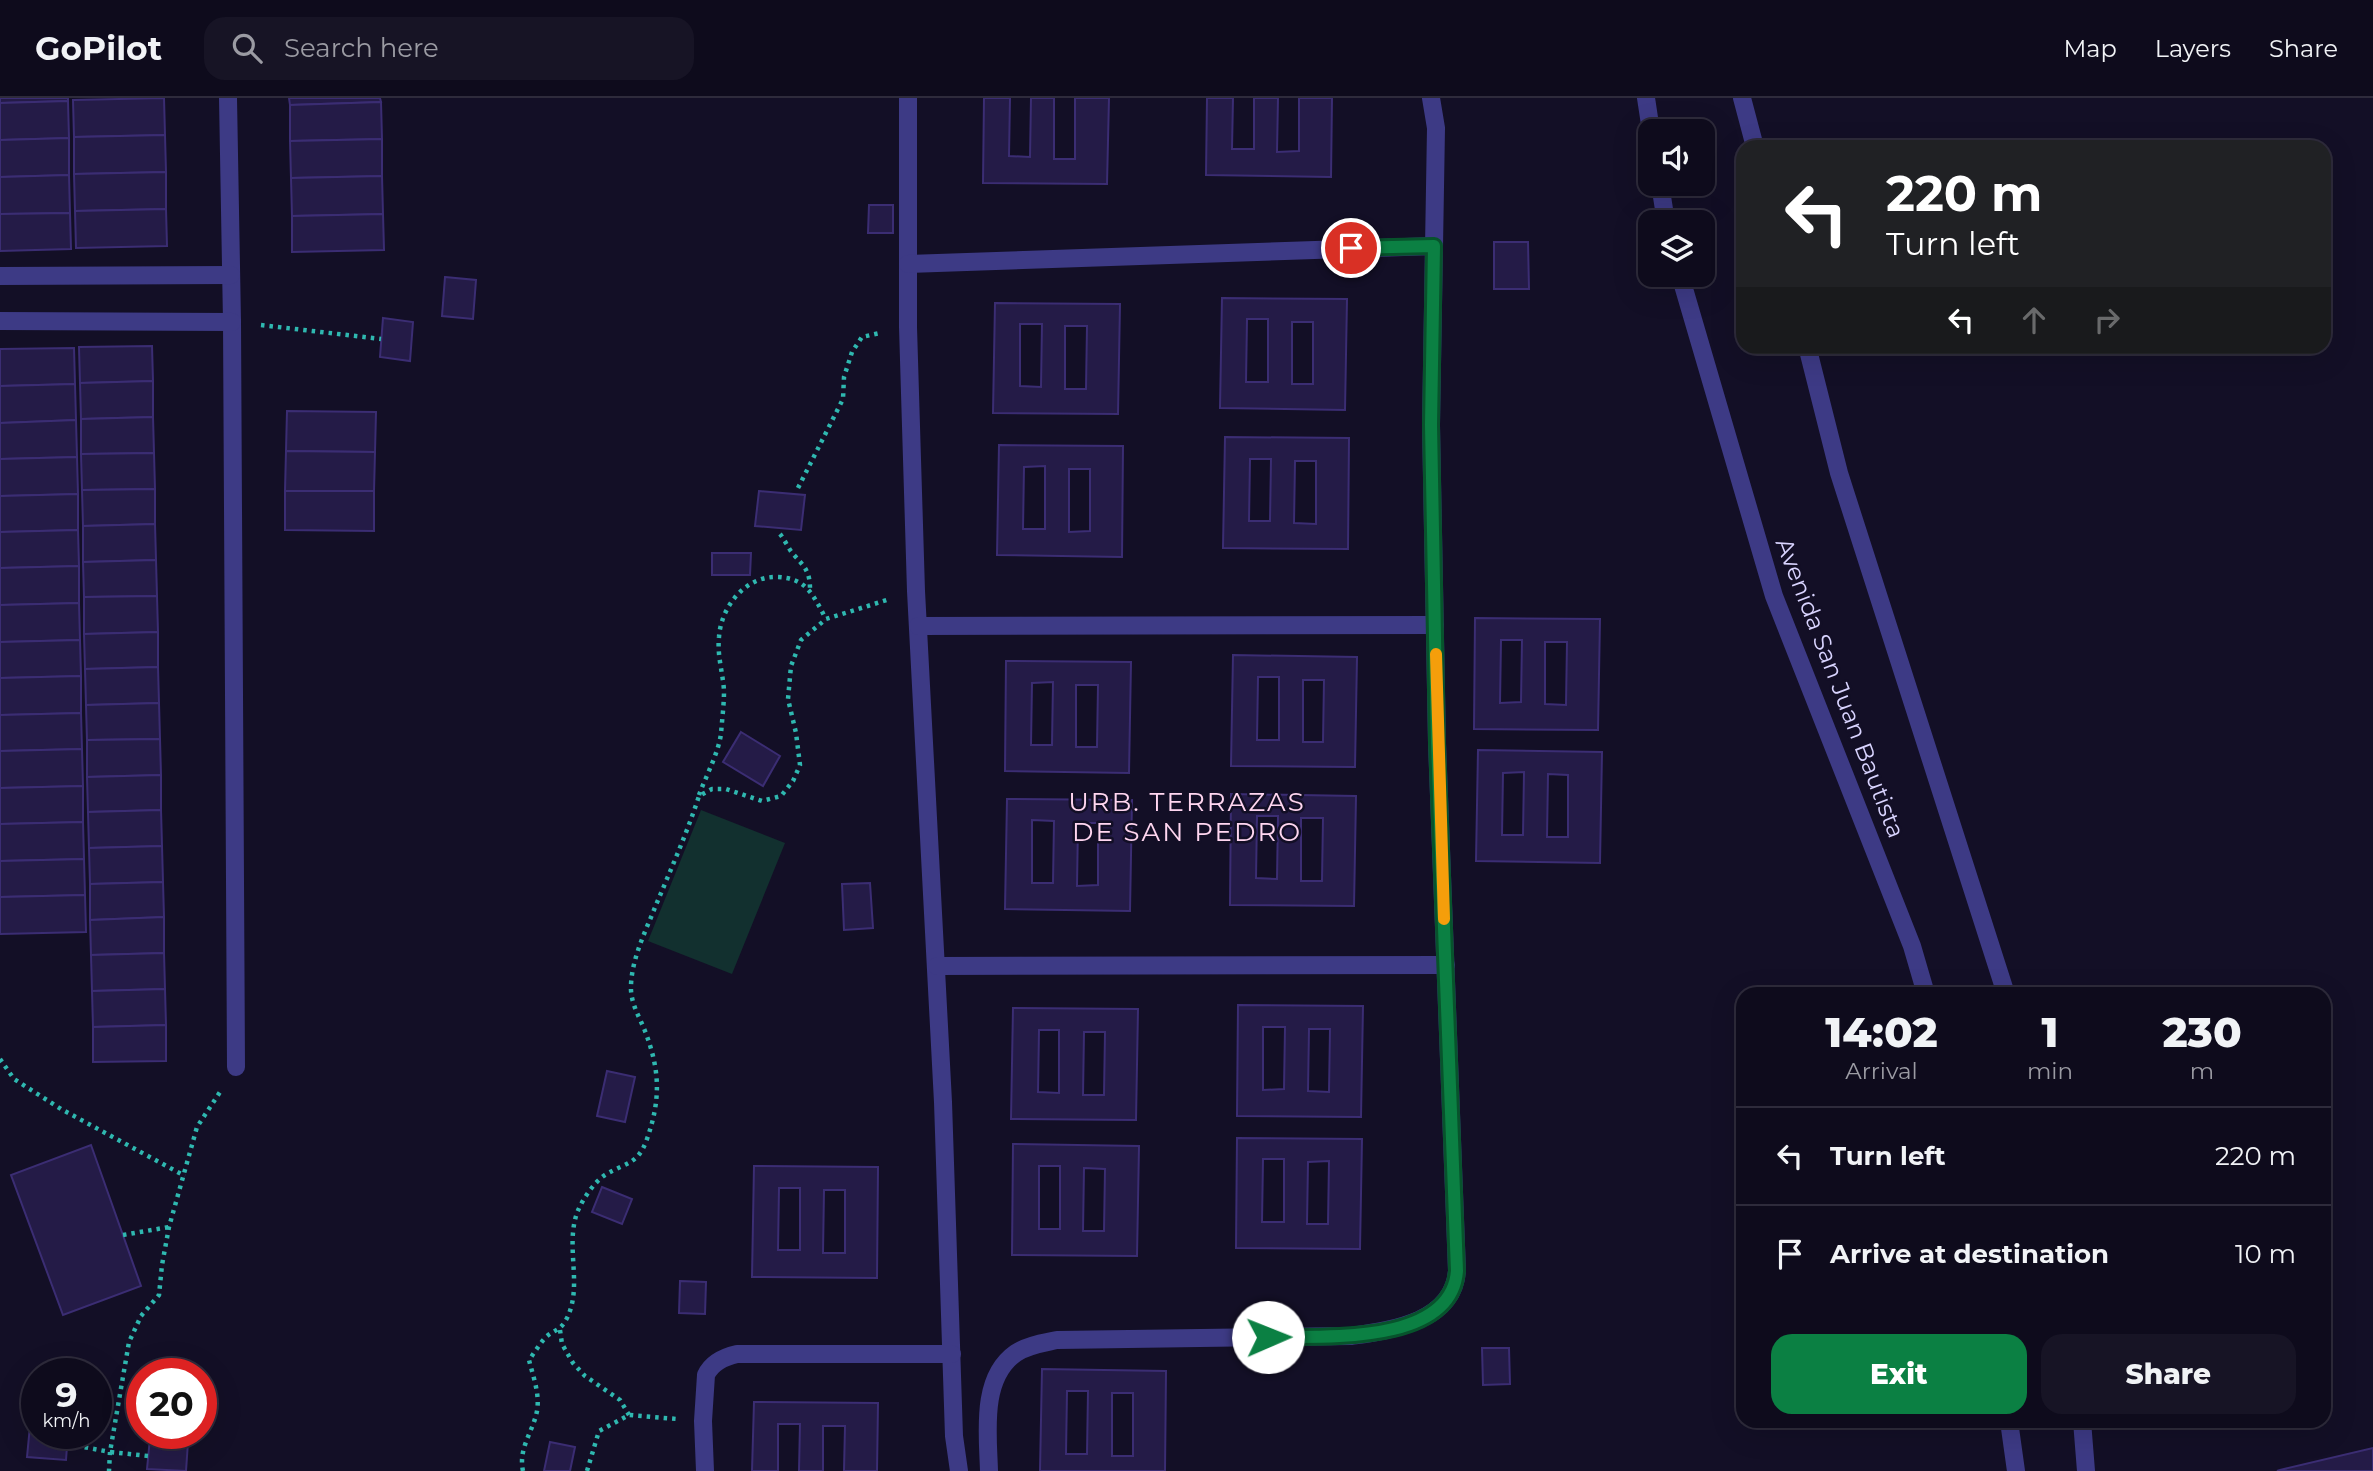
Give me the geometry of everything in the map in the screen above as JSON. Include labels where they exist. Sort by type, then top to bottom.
[{"type":"street","points":[[228,98],[232,322],[236,1067]]},
{"type":"street","points":[[908,98],[908,327],[916,591],[937,966],[954,1436],[959,1471]]},
{"type":"street","points":[[989,1471],[990,1392],[999,1371],[1014,1354],[1033,1345],[1057,1340],[1351,1336],[1384,1331],[1432,1314],[1446,1301],[1454,1288],[1457,1271],[1435,625],[1431,425],[1436,128],[1431,98]]},
{"type":"street","points":[[1646,98],[1649,119]]},
{"type":"street","points":[[1742,98],[1753,140]]},
{"type":"street","points":[[908,264],[1434,246]]},
{"type":"street","points":[[0,276],[231,275]]},
{"type":"street","name":"Avenida San Juan Bautista","points":[[1684,287],[1774,596],[1912,946],[1924,987]]},
{"type":"street","points":[[0,321],[232,322]]},
{"type":"street","points":[[1809,354],[1839,473],[2004,987]]},
{"type":"street","points":[[918,626],[1435,625]]},
{"type":"street","points":[[937,966],[1446,965]]},
{"type":"street","points":[[705,1471],[703,1421],[706,1375],[715,1363],[729,1356],[952,1354]]},
{"type":"street","points":[[2010,1428],[2016,1471]]},
{"type":"street","points":[[2083,1428],[2086,1471]]},
{"type":"path","points":[[232,322],[381,339]]},
{"type":"path","points":[[798,488],[843,399],[844,377],[852,352],[862,337],[908,327]]},
{"type":"path","points":[[780,534],[790,551],[805,565],[810,577],[810,589],[826,619]]},
{"type":"path","points":[[523,1471],[521,1460],[537,1411],[537,1393],[529,1360],[546,1337],[560,1330],[574,1297],[573,1246],[577,1213],[591,1190],[605,1175],[624,1168],[639,1157],[655,1112],[659,1091],[656,1068],[634,1006],[631,987],[641,941],[720,737],[724,691],[719,634],[726,611],[745,586],[766,577],[790,578],[810,589]]},
{"type":"path","points":[[699,796],[712,789],[726,789],[762,801],[781,796],[793,781],[800,765],[788,699],[791,666],[801,640],[826,619],[916,591]]},
{"type":"path","points":[[0,1059],[14,1079],[61,1109],[185,1176]]},
{"type":"path","points":[[108,1471],[129,1342],[141,1316],[159,1296],[169,1227],[197,1127],[236,1067]]},
{"type":"path","points":[[123,1235],[169,1227]]},
{"type":"path","points":[[560,1330],[562,1344],[573,1363],[585,1376],[620,1399],[629,1415]]},
{"type":"path","points":[[587,1471],[599,1431],[629,1415],[703,1421]]},
{"type":"path","points":[[94,1449],[148,1455]]},
{"type":"green space","points":[[701,810],[785,843],[732,974],[648,941]]},
{"type":"building","points":[[0,98],[68,98],[68,101],[0,103]]},
{"type":"building","points":[[164,98],[165,135],[74,137],[73,100]]},
{"type":"building","points":[[289,98],[380,98],[381,102],[290,105]]},
{"type":"building","points":[[984,98],[1010,98],[1009,156],[1030,157],[1031,98],[1054,98],[1054,159],[1075,159],[1075,98],[1109,98],[1107,184],[983,183]]},
{"type":"building","points":[[1207,98],[1233,98],[1232,149],[1254,149],[1254,98],[1278,98],[1277,152],[1299,151],[1299,98],[1332,98],[1331,177],[1206,175]]},
{"type":"building","points":[[68,101],[69,138],[0,140],[0,103]]},
{"type":"building","points":[[381,102],[382,139],[290,141],[290,105]]},
{"type":"building","points":[[165,135],[166,172],[74,174],[74,137]]},
{"type":"building","points":[[69,138],[69,175],[0,177],[0,140]]},
{"type":"building","points":[[382,139],[382,176],[291,178],[290,141]]},
{"type":"building","points":[[166,172],[166,209],[75,211],[74,174]]},
{"type":"building","points":[[69,175],[70,213],[0,214],[0,177]]},
{"type":"building","points":[[382,176],[383,214],[292,216],[291,178]]},
{"type":"building","points":[[869,205],[893,205],[893,233],[868,233]]},
{"type":"building","points":[[166,209],[167,246],[76,248],[75,211]]},
{"type":"building","points":[[70,213],[71,249],[0,251],[0,214]]},
{"type":"building","points":[[383,214],[384,250],[292,252],[292,216]]},
{"type":"building","points":[[1494,242],[1528,242],[1529,289],[1494,289]]},
{"type":"building","points":[[445,277],[476,280],[473,319],[442,316]]},
{"type":"building","points":[[1222,298],[1347,299],[1345,410],[1220,408]],"holes":[[[1247,319],[1268,319],[1268,382],[1246,382]],[[1292,322],[1313,322],[1313,384],[1292,384]]]},
{"type":"building","points":[[995,303],[1120,304],[1118,414],[993,413]],"holes":[[[1020,324],[1042,324],[1041,387],[1020,386]],[[1065,326],[1087,326],[1086,389],[1065,389]]]},
{"type":"building","points":[[383,318],[413,322],[410,361],[380,357]]},
{"type":"building","points":[[152,346],[153,381],[80,383],[79,347]]},
{"type":"building","points":[[74,348],[75,384],[0,386],[0,349]]},
{"type":"building","points":[[153,381],[153,417],[81,419],[80,383]]},
{"type":"building","points":[[75,384],[76,420],[0,423],[0,386]]},
{"type":"building","points":[[287,411],[376,412],[375,452],[286,451]]},
{"type":"building","points":[[153,417],[154,453],[81,454],[81,419]]},
{"type":"building","points":[[76,420],[77,457],[0,459],[0,423]]},
{"type":"building","points":[[1225,437],[1349,438],[1348,549],[1223,548]],"holes":[[[1250,459],[1271,459],[1270,521],[1249,521]],[[1295,461],[1316,461],[1316,524],[1294,523]]]},
{"type":"building","points":[[999,445],[1123,446],[1122,557],[997,555]],"holes":[[[1045,466],[1045,529],[1023,529],[1024,467]],[[1069,469],[1090,469],[1090,531],[1069,532]]]},
{"type":"building","points":[[286,451],[375,452],[374,491],[285,491]]},
{"type":"building","points":[[154,453],[155,489],[82,490],[81,454]]},
{"type":"building","points":[[77,457],[78,494],[0,496],[0,459]]},
{"type":"building","points":[[155,489],[155,524],[83,526],[82,490]]},
{"type":"building","points":[[285,491],[374,491],[374,531],[285,530]]},
{"type":"building","points":[[759,491],[805,495],[801,530],[755,526]]},
{"type":"building","points":[[78,494],[78,530],[0,532],[0,496]]},
{"type":"building","points":[[155,524],[156,560],[83,562],[83,526]]},
{"type":"building","points":[[78,530],[79,566],[0,568],[0,532]]},
{"type":"building","points":[[712,553],[751,553],[750,575],[712,575]]},
{"type":"building","points":[[156,560],[157,596],[84,597],[83,562]]},
{"type":"building","points":[[79,566],[79,603],[0,605],[0,568]]},
{"type":"building","points":[[157,596],[158,632],[84,634],[84,597]]},
{"type":"building","points":[[79,603],[80,640],[0,642],[0,605]]},
{"type":"building","points":[[1475,618],[1600,619],[1598,730],[1474,729]],"holes":[[[1501,640],[1522,640],[1521,702],[1500,703]],[[1545,642],[1567,642],[1566,705],[1545,704]]]},
{"type":"building","points":[[158,632],[158,667],[85,669],[84,634]]},
{"type":"building","points":[[80,640],[81,676],[0,678],[0,642]]},
{"type":"building","points":[[1233,655],[1357,657],[1355,767],[1231,766]],"holes":[[[1258,677],[1279,677],[1279,740],[1257,740]],[[1303,680],[1324,680],[1323,742],[1303,742]]]},
{"type":"building","points":[[1006,661],[1131,662],[1129,773],[1005,771]],"holes":[[[1053,682],[1052,745],[1031,745],[1032,683]],[[1076,685],[1098,685],[1097,747],[1076,747]]]},
{"type":"building","points":[[158,667],[159,703],[86,705],[85,669]]},
{"type":"building","points":[[81,676],[81,713],[0,715],[0,678]]},
{"type":"building","points":[[159,703],[160,739],[87,740],[86,705]]},
{"type":"building","points":[[81,713],[82,749],[0,751],[0,715]]},
{"type":"building","points":[[741,732],[780,756],[763,786],[723,762]]},
{"type":"building","points":[[160,739],[161,775],[87,777],[87,740]]},
{"type":"building","points":[[82,749],[83,786],[0,788],[0,751]]},
{"type":"building","points":[[1478,750],[1602,752],[1600,863],[1476,861]],"holes":[[[1524,772],[1523,835],[1502,835],[1503,773]],[[1548,774],[1568,775],[1568,837],[1547,837]]]},
{"type":"building","points":[[161,775],[161,810],[88,812],[87,777]]},
{"type":"building","points":[[83,786],[83,822],[0,824],[0,788]]},
{"type":"building","points":[[1231,794],[1356,796],[1354,906],[1230,905]],"holes":[[[1257,816],[1278,816],[1277,879],[1256,878]],[[1301,818],[1323,818],[1322,881],[1301,881]]]},
{"type":"building","points":[[1007,799],[1132,800],[1130,911],[1005,909]],"holes":[[[1032,820],[1054,821],[1053,883],[1032,883]],[[1078,823],[1098,823],[1098,885],[1077,886]]]},
{"type":"building","points":[[161,810],[162,846],[89,848],[88,812]]},
{"type":"building","points":[[83,822],[84,859],[0,861],[0,824]]},
{"type":"building","points":[[162,846],[163,882],[90,884],[89,848]]},
{"type":"building","points":[[84,859],[85,895],[0,897],[0,861]]},
{"type":"building","points":[[163,882],[164,917],[90,920],[90,884]]},
{"type":"building","points":[[870,883],[873,928],[844,930],[842,884]]},
{"type":"building","points":[[85,895],[86,932],[0,934],[0,897]]},
{"type":"building","points":[[164,917],[164,953],[91,955],[90,920]]},
{"type":"building","points":[[164,953],[165,989],[92,991],[91,955]]},
{"type":"building","points":[[165,989],[166,1025],[93,1027],[92,991]]},
{"type":"building","points":[[1238,1005],[1363,1006],[1361,1117],[1237,1116]],"holes":[[[1263,1027],[1285,1027],[1284,1089],[1263,1090]],[[1309,1029],[1330,1029],[1329,1092],[1308,1091]]]},
{"type":"building","points":[[1013,1008],[1138,1009],[1136,1120],[1011,1119]],"holes":[[[1039,1030],[1059,1030],[1059,1093],[1038,1092]],[[1084,1032],[1105,1032],[1104,1095],[1083,1095]]]},
{"type":"building","points":[[166,1025],[166,1061],[93,1062],[93,1027]]},
{"type":"building","points":[[607,1071],[635,1077],[625,1122],[597,1116]]},
{"type":"building","points":[[1237,1138],[1362,1139],[1360,1249],[1236,1248]],"holes":[[[1263,1159],[1284,1159],[1284,1222],[1262,1222]],[[1329,1161],[1328,1224],[1307,1224],[1308,1162]]]},
{"type":"building","points":[[1013,1144],[1139,1146],[1137,1256],[1012,1255]],"holes":[[[1039,1166],[1060,1166],[1060,1229],[1039,1229]],[[1084,1168],[1105,1169],[1104,1231],[1083,1231]]]},
{"type":"building","points":[[91,1145],[141,1286],[63,1315],[11,1175]]},
{"type":"building","points":[[754,1166],[878,1167],[877,1278],[752,1277]],"holes":[[[779,1188],[800,1188],[800,1250],[778,1250]],[[824,1190],[845,1190],[845,1253],[823,1253]]]},
{"type":"building","points":[[602,1187],[632,1199],[622,1224],[592,1212]]},
{"type":"building","points":[[680,1281],[706,1282],[705,1314],[679,1313]]},
{"type":"building","points":[[1482,1348],[1509,1348],[1510,1384],[1483,1385]]},
{"type":"building","points":[[1042,1369],[1166,1371],[1165,1471],[1040,1471]],"holes":[[[1067,1391],[1088,1391],[1087,1454],[1066,1454]],[[1112,1393],[1133,1393],[1133,1456],[1112,1456]]]},
{"type":"building","points":[[754,1402],[878,1403],[877,1471],[844,1471],[845,1426],[823,1426],[823,1471],[799,1471],[800,1424],[778,1424],[778,1471],[752,1471]]},
{"type":"building","points":[[550,1442],[575,1447],[570,1471],[544,1471]]},
{"type":"building","points":[[2373,1448],[2373,1471],[2277,1471],[2280,1470]]},
{"type":"building","points":[[28,1449],[67,1449],[66,1460],[27,1457]]},
{"type":"building","points":[[149,1449],[188,1449],[186,1471],[147,1469]]},
{"type":"slow traffic","points":[[1436,654],[1444,919]]},
{"type":"district","name":"URB. TERRAZAS DE SAN PEDRO","points":[[1187,817]]},
{"type":"route","points":[[1268,1337],[1351,1336],[1384,1331],[1414,1322],[1432,1314],[1446,1301],[1454,1288],[1457,1271],[1437,743],[1431,425],[1434,246],[1351,248]]}]
